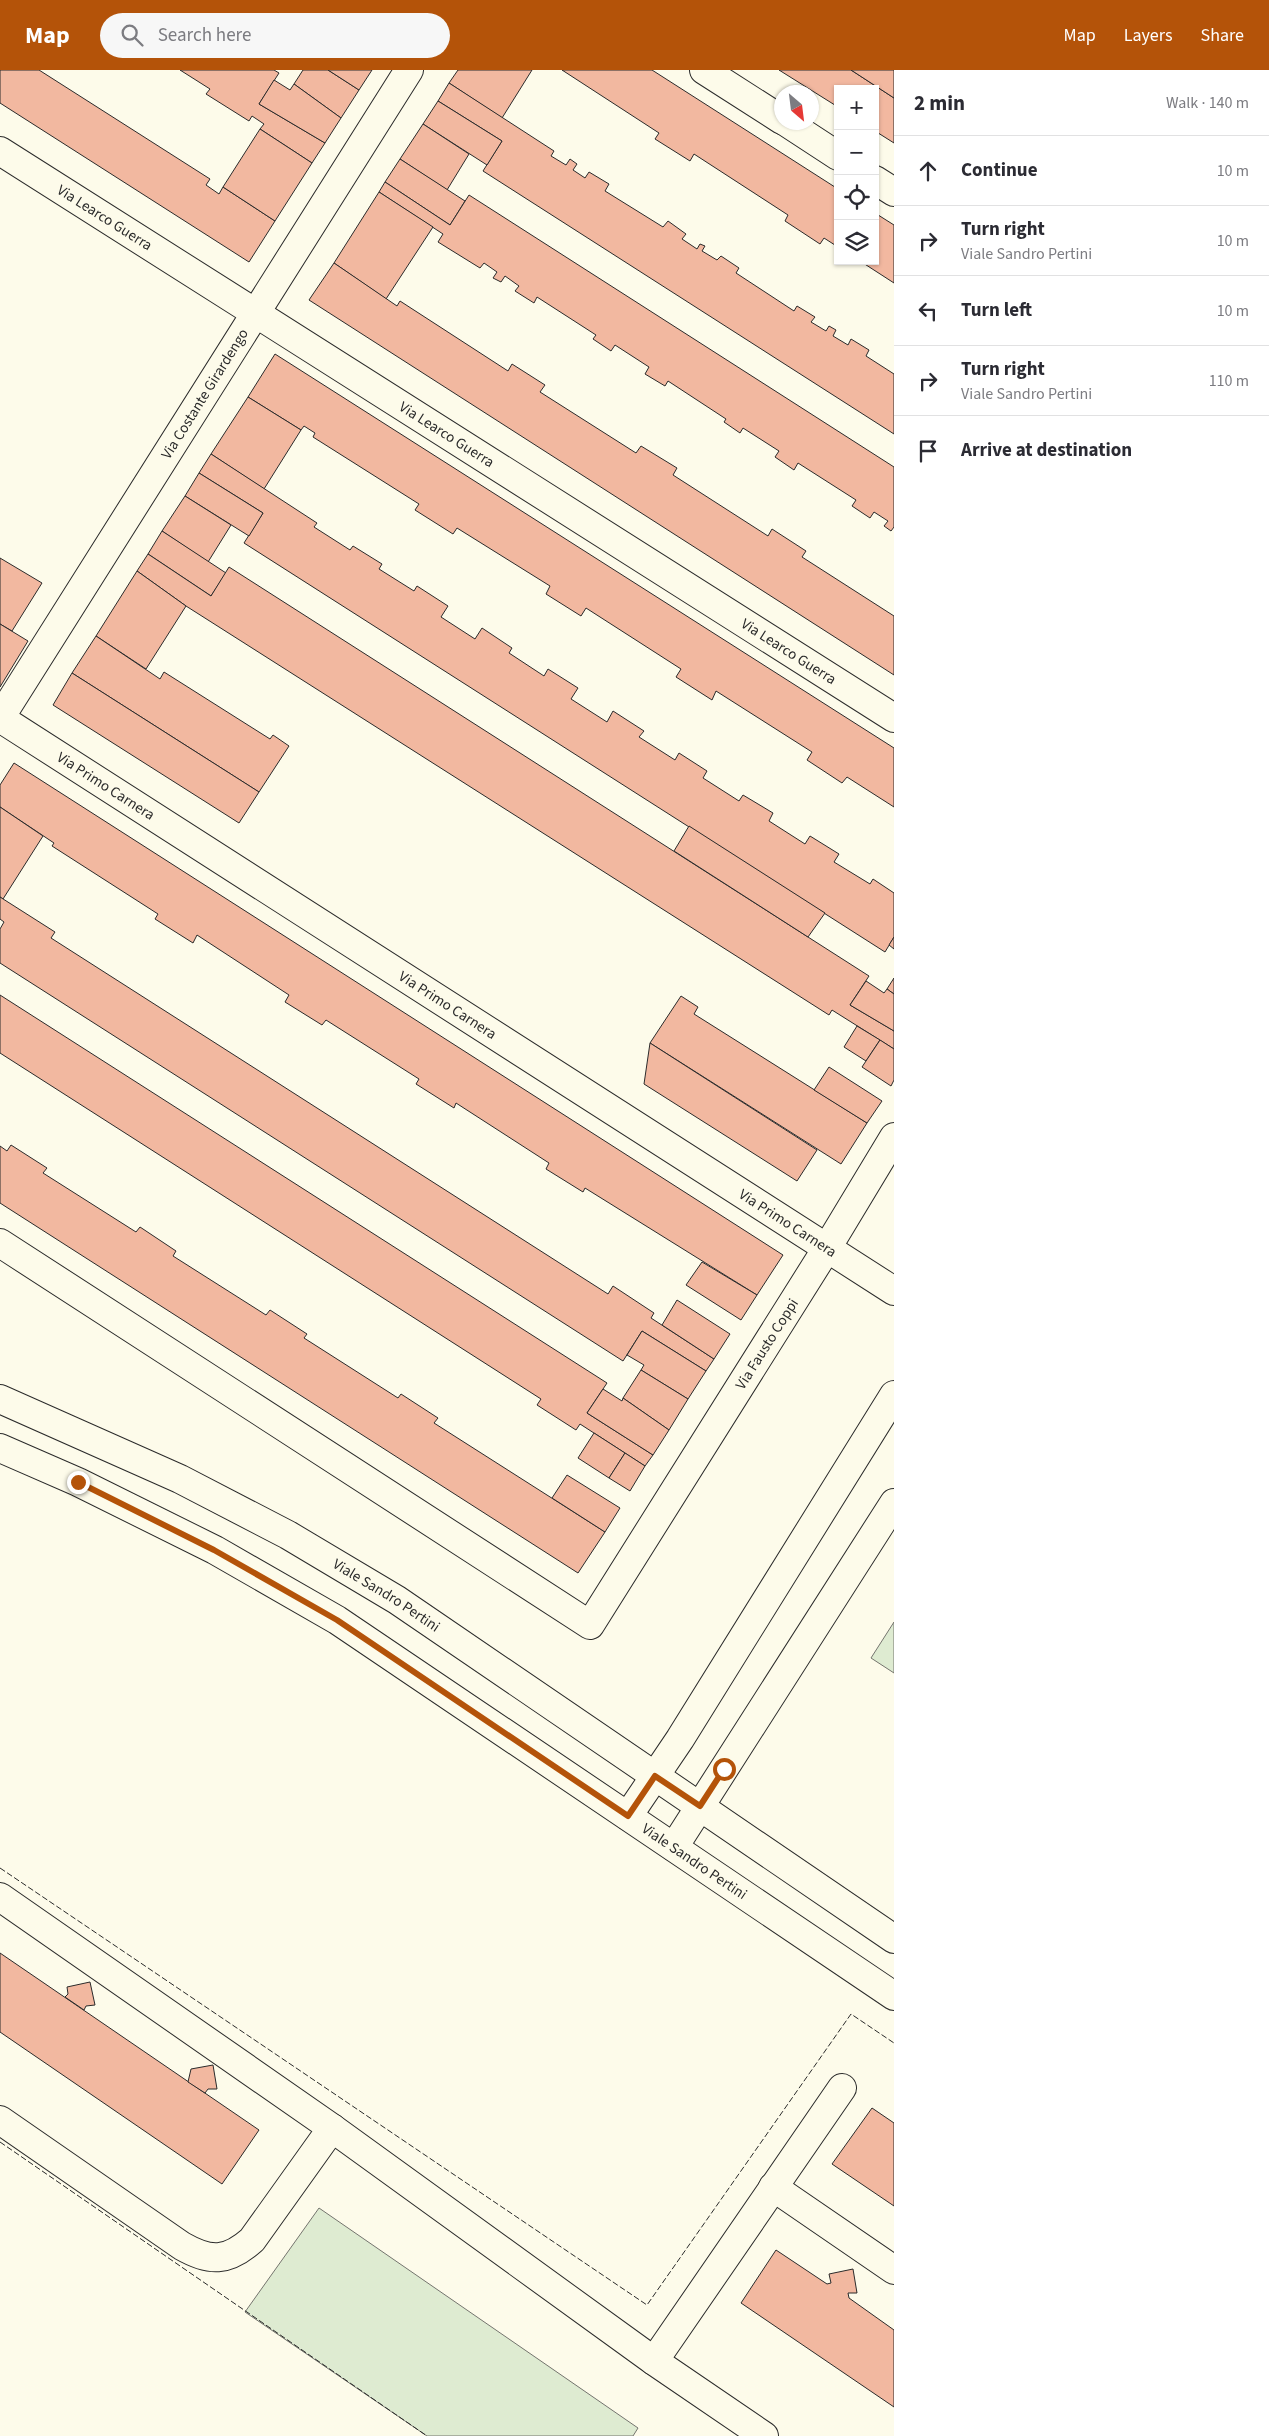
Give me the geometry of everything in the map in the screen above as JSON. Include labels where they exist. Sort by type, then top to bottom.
[{"type":"street","name":"Via Costante Girardengo","points":[[0,718],[409,70]]},
{"type":"street","points":[[704,70],[774,115]]},
{"type":"street","points":[[798,130],[834,153]]},
{"type":"street","name":"Via Learco Guerra","points":[[0,151],[894,718]]},
{"type":"street","points":[[879,183],[894,192]]},
{"type":"street","name":"Via Primo Carnera","points":[[0,718],[894,1291]]},
{"type":"street","name":"Via Fausto Coppi","points":[[0,1243],[590,1625],[827,1248],[894,1137]]},
{"type":"street","points":[[628,1816],[894,1395]]},
{"type":"street","name":"Viale Sandro Pertini","points":[[0,1399],[180,1479],[288,1535],[396,1600],[894,1939]]},
{"type":"street","name":"Viale Sandro Pertini","points":[[0,1448],[78,1482],[214,1550],[337,1620],[894,1996]]},
{"type":"street","points":[[674,1847],[894,1504]]},
{"type":"street","points":[[0,1897],[332,2128],[654,2361],[764,2436]]},
{"type":"street","points":[[654,2361],[842,2088]]},
{"type":"street","points":[[0,2120],[182,2246],[197,2255],[217,2259],[238,2253],[252,2240],[332,2128]]},
{"type":"street","points":[[773,2187],[894,2270]]},
{"type":"green space","points":[[894,1622],[894,1673],[871,1658]]},
{"type":"green space","points":[[319,2208],[638,2428],[633,2436],[427,2436],[245,2312]]},
{"type":"building","points":[[0,70],[39,70],[210,179],[206,185],[219,194],[223,187],[275,221],[249,262],[0,103]]},
{"type":"building","points":[[180,70],[274,70],[279,73],[259,104],[325,143],[312,163],[260,129],[264,124],[252,116],[249,121],[206,94],[210,89]]},
{"type":"building","points":[[303,70],[328,70],[359,90],[341,118],[294,84]]},
{"type":"building","points":[[328,70],[372,70],[359,90]]},
{"type":"building","points":[[458,70],[532,70],[502,118],[449,83]]},
{"type":"building","points":[[562,70],[652,70],[834,186],[834,244],[824,238],[820,244],[785,221],[788,215],[694,154],[690,161],[655,139],[659,133]]},
{"type":"building","points":[[779,70],[851,70],[874,85],[834,85],[834,104],[819,95],[819,85],[803,85]]},
{"type":"building","points":[[851,70],[894,70],[894,98],[879,88],[879,85],[874,85]]},
{"type":"building","points":[[274,80],[290,90],[294,84],[341,118],[325,143],[259,104]]},
{"type":"building","points":[[449,83],[554,151],[551,156],[566,165],[570,159],[577,164],[573,170],[585,178],[589,172],[609,184],[605,191],[663,227],[668,221],[686,234],[682,239],[697,249],[700,244],[705,246],[702,251],[717,260],[721,256],[739,268],[736,273],[794,311],[797,306],[815,317],[811,322],[826,331],[829,326],[836,330],[833,336],[848,345],[851,339],[869,350],[866,356],[894,374],[894,434],[483,171],[502,141],[438,101]]},
{"type":"building","points":[[879,88],[894,98],[894,143],[879,134]]},
{"type":"building","points":[[438,101],[502,141],[487,165],[423,124]]},
{"type":"building","points":[[423,124],[469,154],[447,190],[400,159]]},
{"type":"building","points":[[260,129],[312,163],[275,221],[223,187]]},
{"type":"building","points":[[400,159],[465,201],[450,225],[385,182]]},
{"type":"building","points":[[385,182],[450,225],[469,195],[894,467],[894,527],[891,531],[884,526],[888,521],[874,512],[870,518],[852,506],[856,500],[798,463],[794,470],[775,457],[779,451],[743,428],[740,433],[724,422],[726,419],[668,381],[665,386],[645,374],[649,367],[615,345],[611,351],[593,339],[596,335],[537,297],[534,303],[515,291],[519,286],[505,276],[501,282],[493,278],[497,272],[484,263],[480,268],[438,242],[443,234],[379,192]]},
{"type":"building","points":[[379,192],[433,227],[386,299],[334,263]]},
{"type":"building","points":[[879,216],[894,225],[894,283],[866,265],[879,265]]},
{"type":"building","points":[[334,263],[397,306],[400,301],[508,371],[512,364],[545,385],[540,392],[636,453],[641,446],[677,468],[673,475],[768,536],[772,529],[806,551],[802,557],[894,616],[894,675],[309,300]]},
{"type":"building","points":[[275,354],[894,748],[894,807],[847,777],[842,783],[807,760],[812,752],[716,691],[712,700],[676,677],[681,669],[586,608],[581,616],[546,594],[550,586],[457,528],[453,534],[415,510],[419,504],[313,437],[315,433],[304,426],[301,430],[248,397]]},
{"type":"building","points":[[248,397],[301,430],[264,489],[211,454]]},
{"type":"building","points":[[211,454],[317,523],[314,527],[350,550],[353,546],[382,564],[379,569],[414,591],[417,586],[448,606],[441,617],[475,639],[482,628],[512,648],[509,653],[544,676],[548,669],[578,688],[571,699],[607,722],[613,711],[644,731],[639,737],[675,760],[679,753],[707,771],[703,778],[739,801],[743,795],[773,813],[769,821],[805,844],[810,836],[839,854],[834,862],[870,884],[873,879],[894,893],[894,937],[885,952],[244,543],[263,513],[199,473]]},
{"type":"building","points":[[199,473],[263,513],[249,536],[185,496]]},
{"type":"building","points":[[185,496],[231,525],[208,562],[162,531]]},
{"type":"building","points":[[162,531],[226,573],[211,596],[148,554]]},
{"type":"building","points":[[148,554],[211,596],[229,567],[869,976],[850,1005],[894,1031],[894,1049],[832,1010],[829,1015],[186,606],[137,571]]},
{"type":"building","points":[[0,558],[42,583],[12,631],[0,624]]},
{"type":"building","points":[[137,571],[186,606],[146,669],[96,636]]},
{"type":"building","points":[[0,624],[28,641],[0,687]]},
{"type":"building","points":[[96,636],[160,679],[164,672],[270,739],[273,735],[289,746],[259,792],[72,673]]},
{"type":"building","points":[[72,673],[259,792],[239,823],[53,705]]},
{"type":"building","points":[[14,763],[783,1255],[757,1295],[585,1188],[583,1192],[546,1169],[549,1163],[456,1103],[454,1108],[416,1084],[419,1079],[326,1020],[322,1025],[285,1002],[289,995],[197,935],[193,943],[155,919],[158,914],[52,846],[54,843],[0,807],[0,785]]},
{"type":"building","points":[[0,807],[43,836],[3,899],[0,897]]},
{"type":"building","points":[[689,826],[825,913],[808,937],[674,851]]},
{"type":"building","points":[[0,897],[55,932],[51,938],[608,1294],[613,1286],[654,1313],[651,1318],[714,1359],[706,1371],[642,1331],[623,1361],[0,963],[0,929],[4,922],[0,919]]},
{"type":"building","points":[[894,937],[894,949],[889,945]]},
{"type":"building","points":[[894,978],[894,994],[887,989]]},
{"type":"building","points":[[866,981],[884,993],[887,989],[894,994],[894,1031],[850,1005]]},
{"type":"building","points":[[0,995],[607,1383],[587,1413],[653,1455],[645,1466],[580,1424],[576,1430],[537,1405],[541,1399],[0,1053]]},
{"type":"building","points":[[681,996],[698,1007],[694,1014],[867,1123],[841,1164],[650,1043]]},
{"type":"building","points":[[857,1026],[880,1040],[866,1061],[844,1047]]},
{"type":"building","points":[[880,1040],[894,1049],[894,1080],[891,1086],[862,1067]]},
{"type":"building","points":[[650,1043],[817,1150],[797,1181],[644,1084]]},
{"type":"building","points":[[829,1067],[882,1101],[867,1123],[814,1090]]},
{"type":"building","points":[[11,1145],[47,1168],[43,1173],[136,1232],[140,1227],[176,1251],[173,1256],[266,1315],[270,1310],[307,1334],[304,1338],[398,1398],[401,1394],[438,1418],[434,1423],[605,1532],[578,1573],[0,1203],[0,1146],[7,1151]]},
{"type":"building","points":[[702,1262],[757,1295],[741,1320],[686,1285]]},
{"type":"building","points":[[677,1300],[730,1334],[714,1359],[662,1325]]},
{"type":"building","points":[[642,1331],[706,1371],[688,1399],[641,1370],[644,1365],[627,1355]]},
{"type":"building","points":[[641,1370],[688,1399],[669,1430],[623,1398]]},
{"type":"building","points":[[603,1389],[622,1401],[623,1398],[669,1430],[653,1455],[587,1413]]},
{"type":"building","points":[[594,1433],[625,1453],[609,1478],[578,1458]]},
{"type":"building","points":[[625,1453],[645,1466],[630,1491],[609,1478]]},
{"type":"building","points":[[567,1475],[620,1508],[605,1532],[552,1498]]},
{"type":"building","points":[[0,1953],[259,2130],[222,2184],[0,2032]]},
{"type":"building","points":[[90,1982],[95,2005],[86,2006],[84,2010],[65,1997],[68,1994],[67,1987]]},
{"type":"building","points":[[213,2065],[217,2089],[208,2089],[205,2093],[188,2082],[191,2069]]},
{"type":"building","points":[[872,2108],[894,2123],[894,2206],[832,2164]]},
{"type":"building","points":[[776,2250],[827,2284],[831,2283],[829,2274],[853,2269],[857,2293],[848,2293],[849,2298],[894,2330],[894,2407],[741,2303]]},
{"type":"fence","points":[[0,1868],[647,2305],[851,2014],[894,2043]]},
{"type":"fence","points":[[0,2142],[427,2436]]},
{"type":"route","points":[[78,1482],[214,1550],[337,1620],[628,1816],[655,1776],[700,1806],[724,1769]]}]
